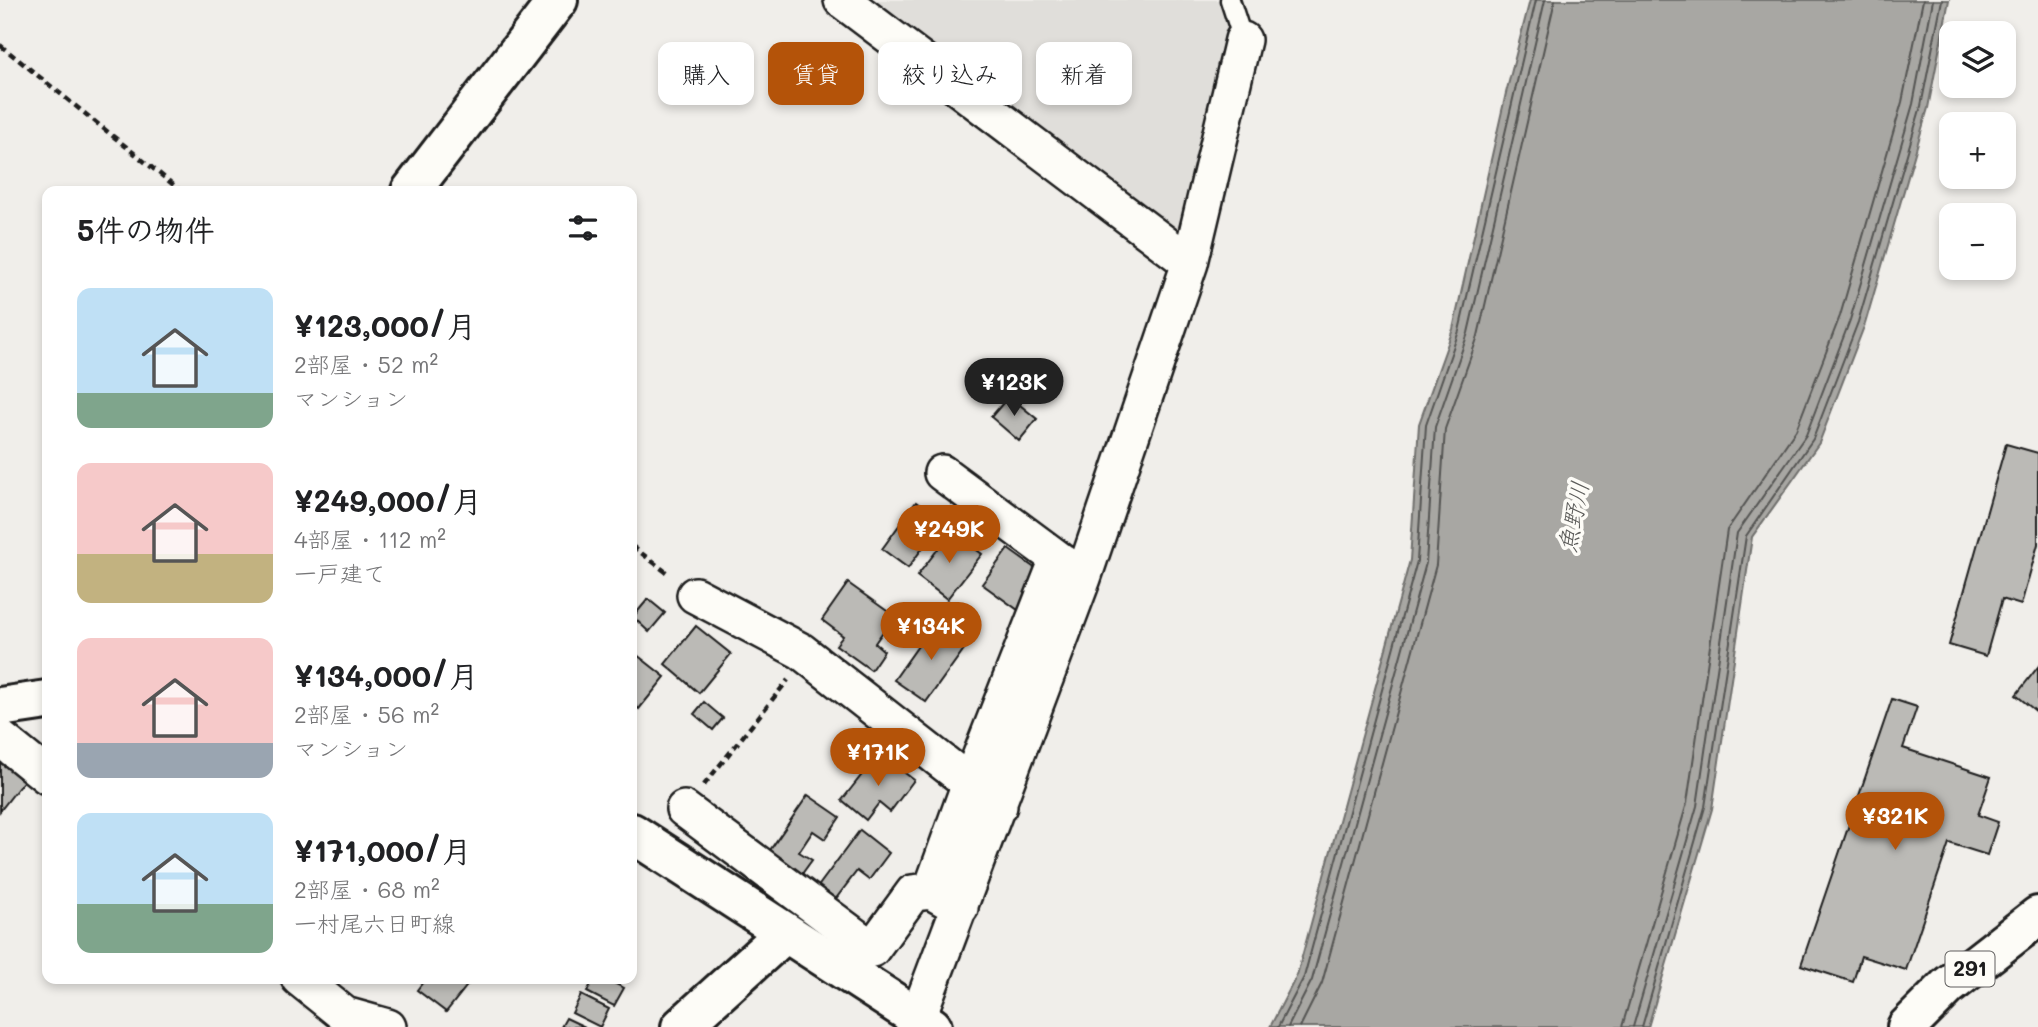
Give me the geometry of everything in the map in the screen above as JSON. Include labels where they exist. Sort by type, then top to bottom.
[{"type":"main road","points":[[415,186],[558,0]]},
{"type":"main road","points":[[0,707],[42,701]]},
{"type":"main road","points":[[637,836],[922,1024]]},
{"type":"main road","name":"291","points":[[1907,1027],[1948,986],[2038,916]]},
{"type":"main road","points":[[681,1027],[785,933]]},
{"type":"street","points":[[842,0],[1190,263]]},
{"type":"street","points":[[922,1024],[970,783],[1070,569],[1190,263],[1243,40]]},
{"type":"street","points":[[942,473],[1070,569]]},
{"type":"street","points":[[946,900],[999,806],[1070,569]]},
{"type":"street","points":[[695,595],[801,650],[999,806]]},
{"type":"street","points":[[0,738],[42,772]]},
{"type":"street","points":[[684,809],[872,949],[914,893],[946,900]]},
{"type":"street","points":[[306,984],[345,1015],[388,1027]]},
{"type":"lane","points":[[1230,0],[1243,40]]},
{"type":"path","points":[[0,44],[175,186]]},
{"type":"path","points":[[637,550],[695,595]]},
{"type":"path","points":[[684,809],[795,670]]},
{"type":"shaded area","points":[[842,0],[1230,0],[1243,40],[1190,263],[981,105],[1022,105],[1022,42],[898,42]]},
{"type":"water","name":"魚野川","points":[[1530,0],[1949,0],[1945,21],[1939,21],[1939,51],[1928,108],[1865,324],[1819,443],[1752,537],[1712,809],[1648,1027],[1270,1027],[1297,975],[1410,560],[1419,424],[1453,329],[1506,93]]},
{"type":"building","points":[[1009,396],[1037,419],[1019,441],[991,417]]},
{"type":"building","points":[[2006,444],[2038,453],[2038,544],[2021,605],[2002,599],[1986,656],[1949,645]]},
{"type":"building","points":[[916,502],[942,521],[908,568],[882,549]]},
{"type":"building","points":[[952,531],[982,554],[947,599],[917,576]]},
{"type":"building","points":[[1008,549],[1043,574],[1018,610],[982,584]]},
{"type":"building","points":[[848,583],[894,616],[875,643],[884,651],[871,670],[836,645],[843,636],[822,620]]},
{"type":"building","points":[[648,599],[665,613],[649,632],[637,621],[637,612]]},
{"type":"building","points":[[935,622],[967,645],[926,702],[894,680]]},
{"type":"building","points":[[696,626],[731,654],[699,693],[665,664]]},
{"type":"building","points":[[637,655],[665,677],[639,709],[637,707]]},
{"type":"building","points":[[2038,667],[2038,713],[2016,695]]},
{"type":"building","points":[[1892,699],[1917,707],[1903,748],[1991,777],[1978,815],[1998,822],[1987,855],[1949,843],[1906,970],[1861,956],[1853,982],[1801,965]]},
{"type":"building","points":[[704,702],[723,718],[713,730],[694,714]]},
{"type":"building","points":[[879,753],[914,780],[890,812],[879,803],[866,820],[842,800]]},
{"type":"building","points":[[0,760],[25,779],[0,811]]},
{"type":"building","points":[[808,795],[840,817],[825,839],[813,831],[799,852],[812,860],[799,878],[766,856]]},
{"type":"building","points":[[860,830],[889,853],[869,880],[857,871],[831,905],[814,892]]},
{"type":"building","points":[[422,984],[468,984],[446,1012],[417,990]]},
{"type":"building","points":[[591,984],[616,984],[624,988],[614,1006],[587,992]]},
{"type":"building","points":[[581,995],[609,1009],[600,1027],[572,1013]]},
{"type":"building","points":[[566,1018],[585,1027],[561,1027]]}]
